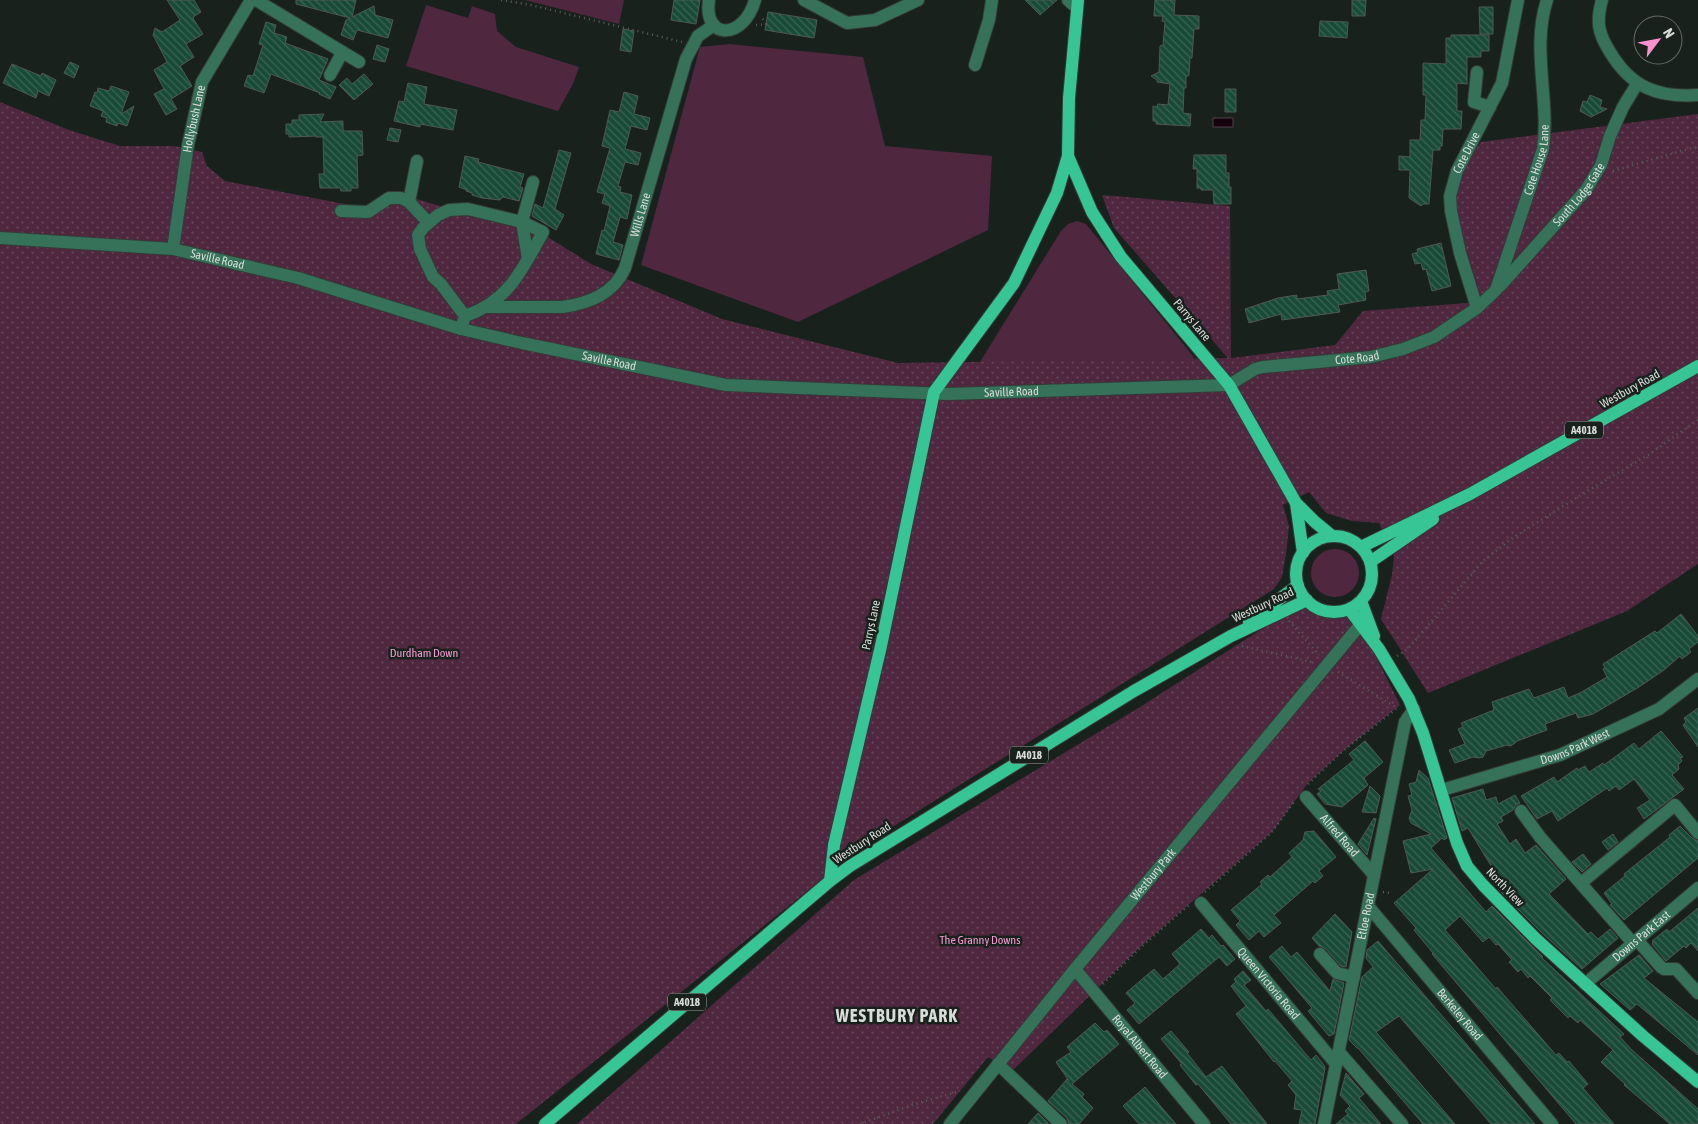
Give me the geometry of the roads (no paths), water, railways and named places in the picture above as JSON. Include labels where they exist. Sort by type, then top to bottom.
[{"type":"main road","name":"Parrys Lane","points":[[830,881],[834,846],[884,632],[931,410],[940,393],[1014,283],[1057,193],[1068,156],[1074,3]]},
{"type":"main road","name":"Parrys Lane","points":[[1068,156],[1092,212],[1121,256],[1229,385],[1296,502],[1332,536]]},
{"type":"main road","name":"Westbury Road","points":[[1361,547],[1470,494],[1698,366]]},
{"type":"main road","name":"Westbury Road","points":[[1370,562],[1470,494]]},
{"type":"main road","name":"Parrys Lane","points":[[1296,502],[1303,553]]},
{"type":"main road","points":[[1332,536],[1348,538],[1361,547],[1370,562],[1372,572],[1371,583],[1367,593],[1349,609],[1338,611],[1326,611],[1307,600],[1298,585],[1296,574],[1298,563],[1303,553],[1315,541],[1332,536]]},
{"type":"main road","name":"Westbury Road","points":[[1231,636],[1298,585]]},
{"type":"main road","name":"Westbury Road","points":[[545,1124],[850,866],[1126,696],[1231,636],[1307,600]]},
{"type":"main road","name":"North View","points":[[1360,601],[1379,649]]},
{"type":"main road","name":"North View","points":[[1349,609],[1379,649],[1411,704],[1442,790],[1457,843],[1467,866],[1536,939],[1642,1036],[1698,1082]]},
{"type":"main road","points":[[834,846],[850,866]]},
{"type":"street","name":"Hollybush Lane","points":[[173,249],[188,145],[202,82],[251,0]]},
{"type":"street","points":[[256,0],[359,62]]},
{"type":"street","points":[[709,0],[709,13],[714,25],[719,29],[727,31],[736,28],[746,21],[755,0]]},
{"type":"street","points":[[804,0],[847,23],[875,20],[918,0]]},
{"type":"street","points":[[975,65],[990,20],[992,0]]},
{"type":"street","name":"Cote Drive","points":[[1477,308],[1460,253],[1451,211],[1450,196],[1458,171],[1502,83],[1518,0]]},
{"type":"street","name":"Cote House Lane","points":[[1477,308],[1496,290],[1543,149],[1546,129],[1540,51],[1542,12],[1547,0]]},
{"type":"street","points":[[1602,0],[1598,19],[1600,36],[1620,68],[1637,84],[1650,90],[1681,96],[1698,95]]},
{"type":"street","name":"Wills Lane","points":[[488,307],[575,306],[596,298],[620,279],[628,258],[686,58],[698,36],[714,25]]},
{"type":"street","points":[[330,75],[342,52]]},
{"type":"street","points":[[1477,72],[1474,102],[1490,107]]},
{"type":"street","name":"South Lodge Gate","points":[[1496,290],[1557,223],[1602,165],[1610,136],[1623,107],[1637,84]]},
{"type":"street","points":[[409,202],[417,161]]},
{"type":"street","points":[[528,259],[522,222],[533,182]]},
{"type":"street","points":[[341,212],[368,212],[389,198],[401,198],[409,202],[428,222]]},
{"type":"street","points":[[449,206],[522,222],[543,232],[512,284],[500,298],[488,307],[465,316],[442,284],[433,277],[420,249],[418,235],[428,222],[449,206]]},
{"type":"street","name":"Saville Road","points":[[0,238],[173,249],[298,278],[461,329],[522,344],[726,385],[940,393],[1229,385]]},
{"type":"street","name":"Cote Road","points":[[1229,385],[1255,369],[1263,367],[1371,356],[1403,349],[1434,337],[1456,324],[1477,308]]},
{"type":"street","points":[[461,329],[465,316]]},
{"type":"street","name":"Westbury Park","points":[[950,1124],[1075,969],[1360,625]]},
{"type":"street","name":"Downs Park West","points":[[1442,790],[1497,779],[1560,755],[1658,709],[1698,679]]},
{"type":"street","name":"Etloe Road","points":[[1324,1124],[1405,722],[1411,704]]},
{"type":"street","name":"Alfred Road","points":[[1302,795],[1374,875]]},
{"type":"street","points":[[1581,883],[1675,805],[1698,833]]},
{"type":"street","points":[[1521,811],[1540,837],[1635,941],[1656,971],[1676,969],[1698,993]]},
{"type":"street","name":"Downs Park East","points":[[1585,984],[1698,888]]},
{"type":"street","name":"Queen Victoria Road","points":[[1196,902],[1338,1058],[1402,1124]]},
{"type":"street","name":"Berkeley Road","points":[[1368,906],[1552,1124]]},
{"type":"street","points":[[1320,954],[1336,973],[1354,977]]},
{"type":"street","name":"Royal Albert Road","points":[[1075,969],[1204,1124]]},
{"type":"street","points":[[998,1064],[1061,1124]]},
{"type":"district","name":"WESTBURY PARK","points":[[897,1016]]},
{"type":"park label","name":"Durdham Down","points":[[424,653]]},
{"type":"park label","name":"The Granny Downs","points":[[980,940]]}]
